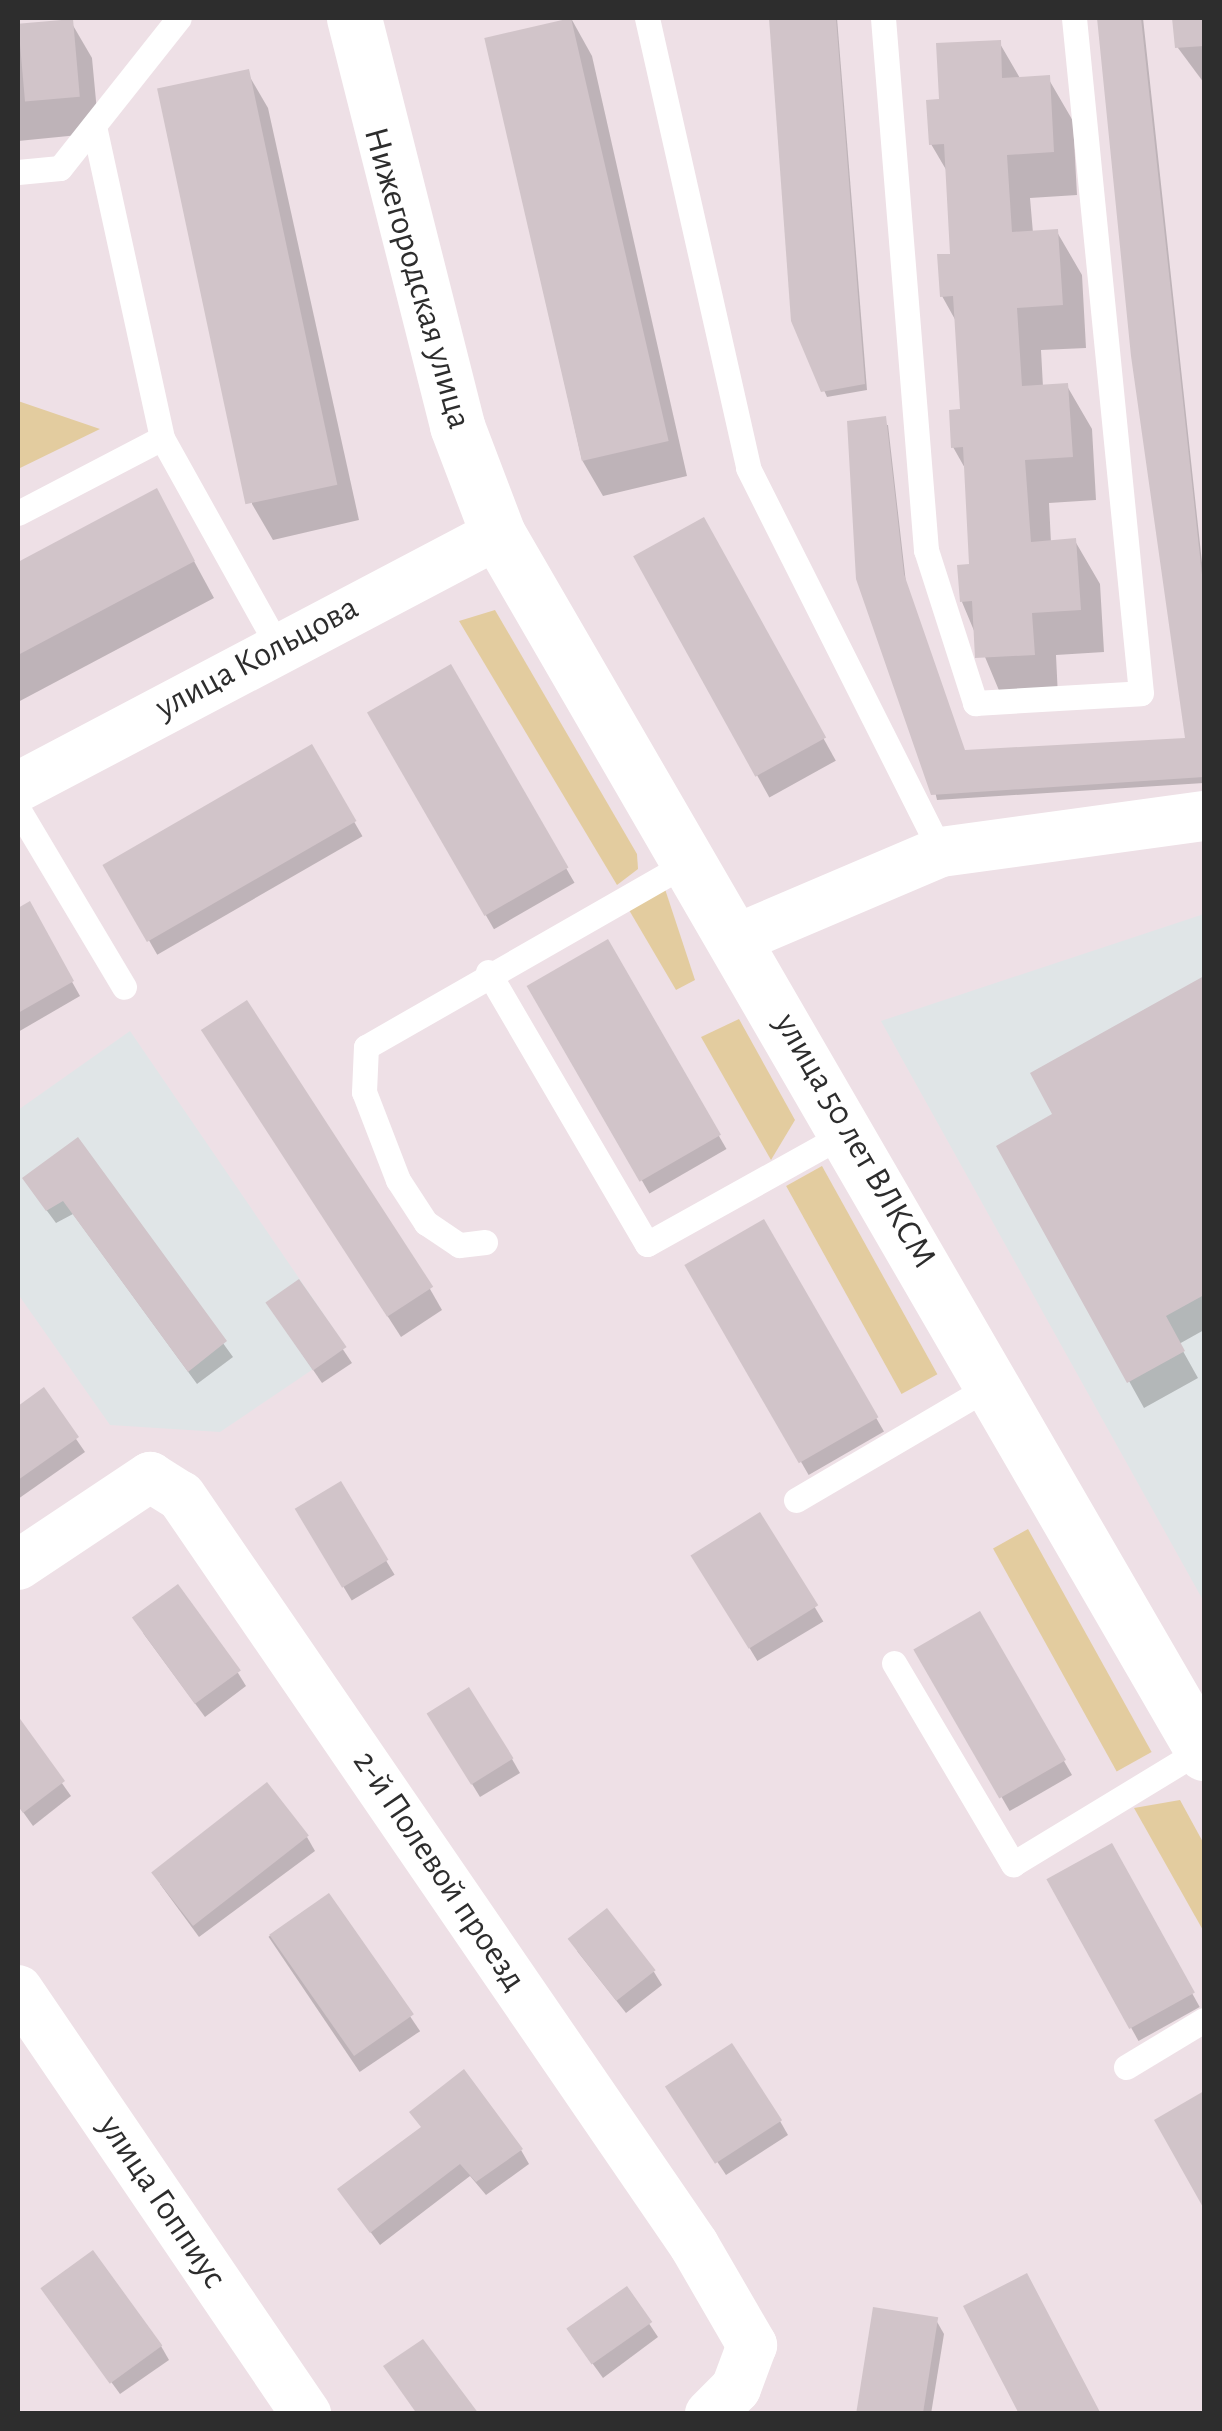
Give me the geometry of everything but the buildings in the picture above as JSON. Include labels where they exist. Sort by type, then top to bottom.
[{"type":"street","name":"Нижегородская улица","points":[[354,18],[457,426],[498,534]]},
{"type":"street","name":"улица Кольцова","points":[[18,787],[277,646],[498,534]]},
{"type":"street","name":"улица 50 лет ВЛКСМ","points":[[498,534],[738,938],[1204,1751]]},
{"type":"street","points":[[738,938],[941,852],[1204,816]]},
{"type":"street","name":"2-й Полевой проезд","points":[[18,1565],[150,1477],[181,1496],[694,2245],[752,2344],[736,2388],[710,2414]]},
{"type":"street","name":"улица Гоппиус","points":[[18,1990],[306,2414]]},
{"type":"lane","points":[[18,172],[60,168],[179,18]]},
{"type":"lane","points":[[647,18],[748,468],[941,852]]},
{"type":"lane","points":[[882,18],[926,550],[975,703],[1142,693],[1074,18]]},
{"type":"lane","points":[[94,126],[162,438],[277,646]]},
{"type":"lane","points":[[18,513],[162,438]]},
{"type":"lane","points":[[18,809],[124,987]]},
{"type":"lane","points":[[486,1242],[459,1245],[426,1223],[375,1136],[364,1092],[366,1047],[488,972],[692,860]]},
{"type":"lane","points":[[488,972],[647,1244],[849,1131]]},
{"type":"lane","points":[[796,1500],[994,1384]]},
{"type":"lane","points":[[894,1663],[1013,1864],[1204,1751]]},
{"type":"lane","points":[[1126,2068],[1204,2020]]},
{"type":"shaded area","points":[[18,401],[100,429],[18,469]]},
{"type":"shaded area","points":[[495,610],[637,854],[638,869],[617,885],[459,621]]},
{"type":"shaded area","points":[[665,889],[695,980],[676,990],[629,910]]},
{"type":"shaded area","points":[[1204,914],[1204,1602],[881,1021]]},
{"type":"shaded area","points":[[739,1019],[795,1120],[771,1160],[701,1037]]},
{"type":"shaded area","points":[[130,1031],[346,1347],[220,1432],[110,1425],[18,1294],[18,1110]]},
{"type":"shaded area","points":[[822,1166],[937,1374],[902,1394],[786,1186]]},
{"type":"shaded area","points":[[1028,1529],[1152,1752],[1117,1771],[993,1548]]},
{"type":"shaded area","points":[[1180,1800],[1204,1844],[1204,1932],[1134,1808]]}]
